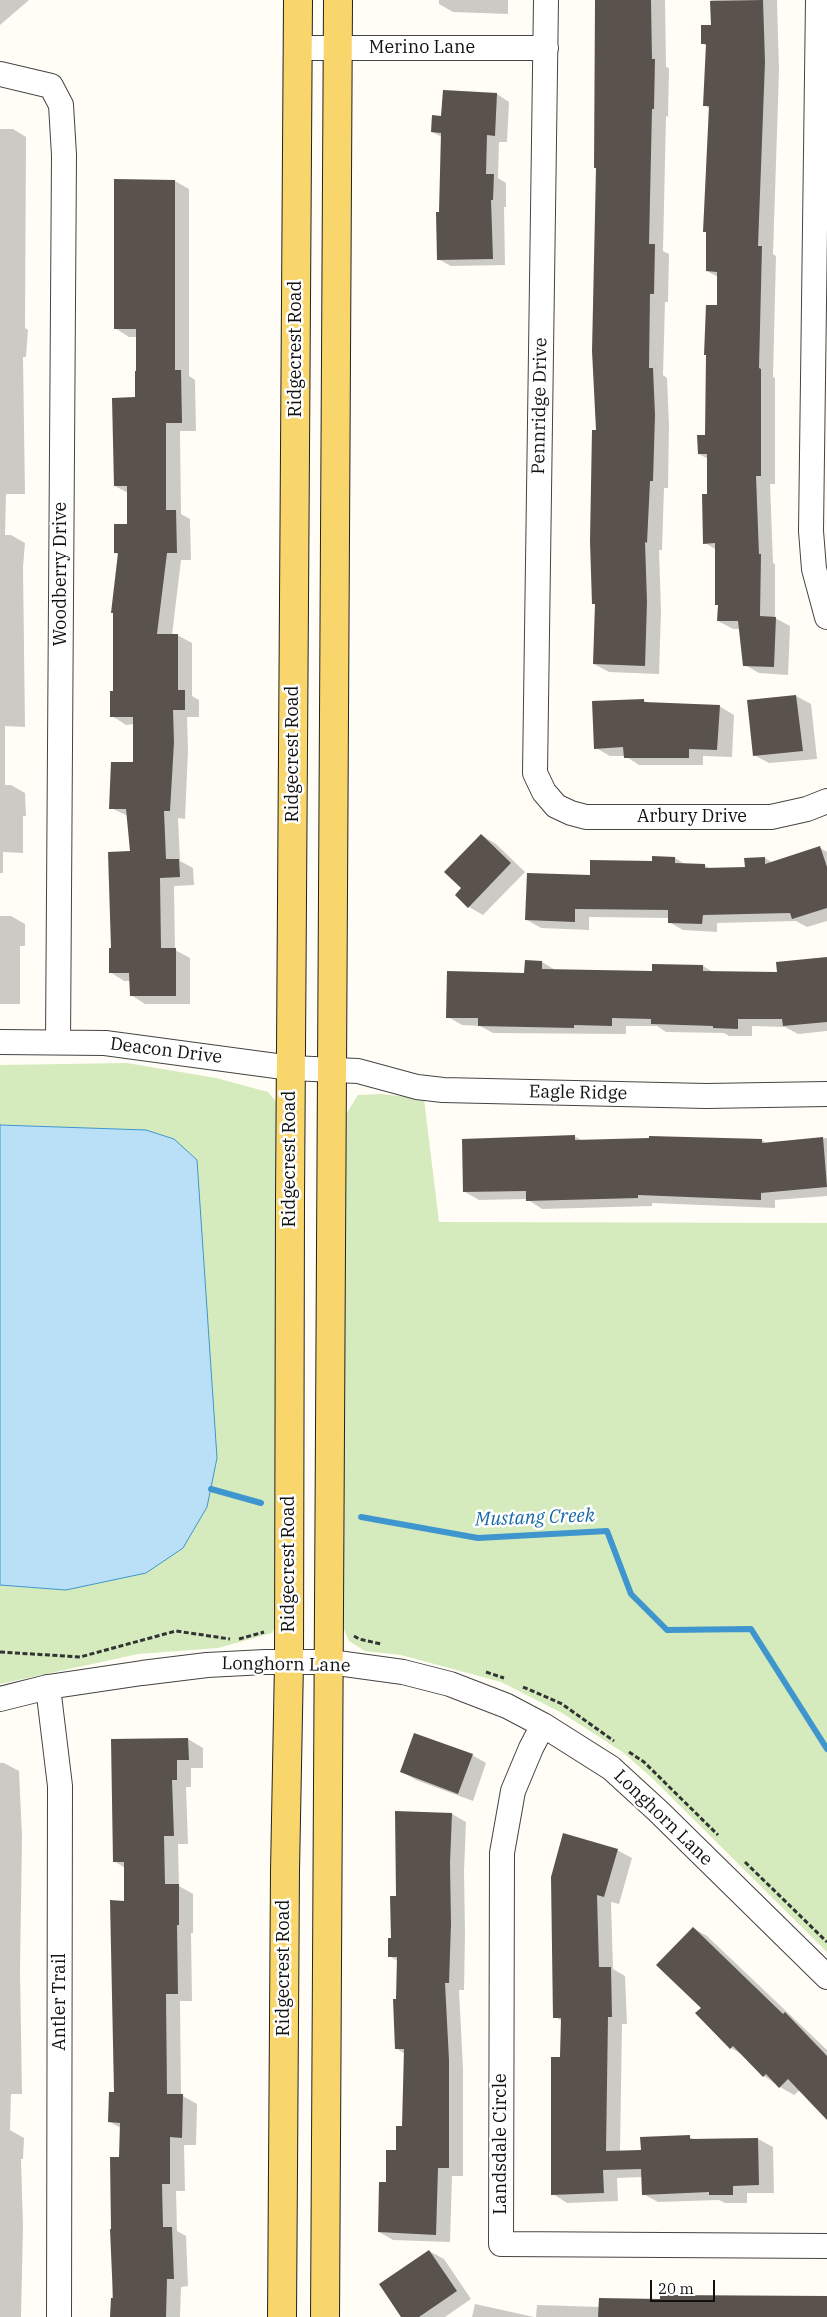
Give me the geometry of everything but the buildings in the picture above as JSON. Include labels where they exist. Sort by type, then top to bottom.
[{"type":"main road","name":"Ridgecrest Road","points":[[282,2317],[285,1871],[289,1662],[298,0]]},
{"type":"main road","points":[[325,2317],[338,0]]},
{"type":"street","name":"Pennridge Drive","points":[[546,0],[535,773],[544,792],[556,806]]},
{"type":"street","points":[[818,0],[811,531],[814,569],[827,617]]},
{"type":"street","name":"Merino Lane","points":[[298,48],[546,48]]},
{"type":"street","name":"Woodberry Drive","points":[[0,74],[52,86],[62,105],[64,165],[58,1042]]},
{"type":"street","name":"Arbury Drive","points":[[556,806],[586,818],[770,817],[808,808],[827,801]]},
{"type":"street","name":"Deacon Drive","points":[[0,1042],[105,1043],[291,1068],[331,1068]]},
{"type":"street","name":"Eagle Ridge","points":[[331,1068],[358,1071],[418,1087],[443,1090],[706,1096],[827,1094]]},
{"type":"street","name":"Longhorn Lane","points":[[0,1699],[48,1687],[207,1665],[289,1662],[330,1662],[428,1677],[479,1694],[543,1725],[588,1752],[634,1788],[827,1977]]},
{"type":"street","name":"Antler Trail","points":[[48,1687],[60,1786],[59,2317]]},
{"type":"street","name":"Landsdale Circle","points":[[543,1725],[513,1791],[502,1853],[501,2244],[827,2246]]},
{"type":"path","points":[[0,1652],[80,1657],[176,1632],[236,1640],[264,1632]]},
{"type":"green space","points":[[127,1063],[216,1078],[268,1092],[278,1104],[279,1619],[272,1633],[218,1648],[138,1654],[0,1684],[0,1065]]},
{"type":"green space","points":[[383,1094],[424,1099],[439,1222],[827,1223],[827,1952],[653,1779],[624,1753],[562,1713],[501,1682],[401,1655],[365,1651],[349,1641],[341,1622],[343,1119],[358,1095]]},
{"type":"water","points":[[0,1125],[146,1130],[174,1139],[197,1160],[217,1458],[207,1507],[183,1548],[146,1573],[66,1590],[0,1585]]},
{"type":"waterway","name":"Mustang Creek","points":[[211,1489],[261,1503]]},
{"type":"waterway","name":"Mustang Creek","points":[[361,1517],[478,1538],[607,1531],[631,1594],[667,1630],[751,1629],[827,1749]]}]
